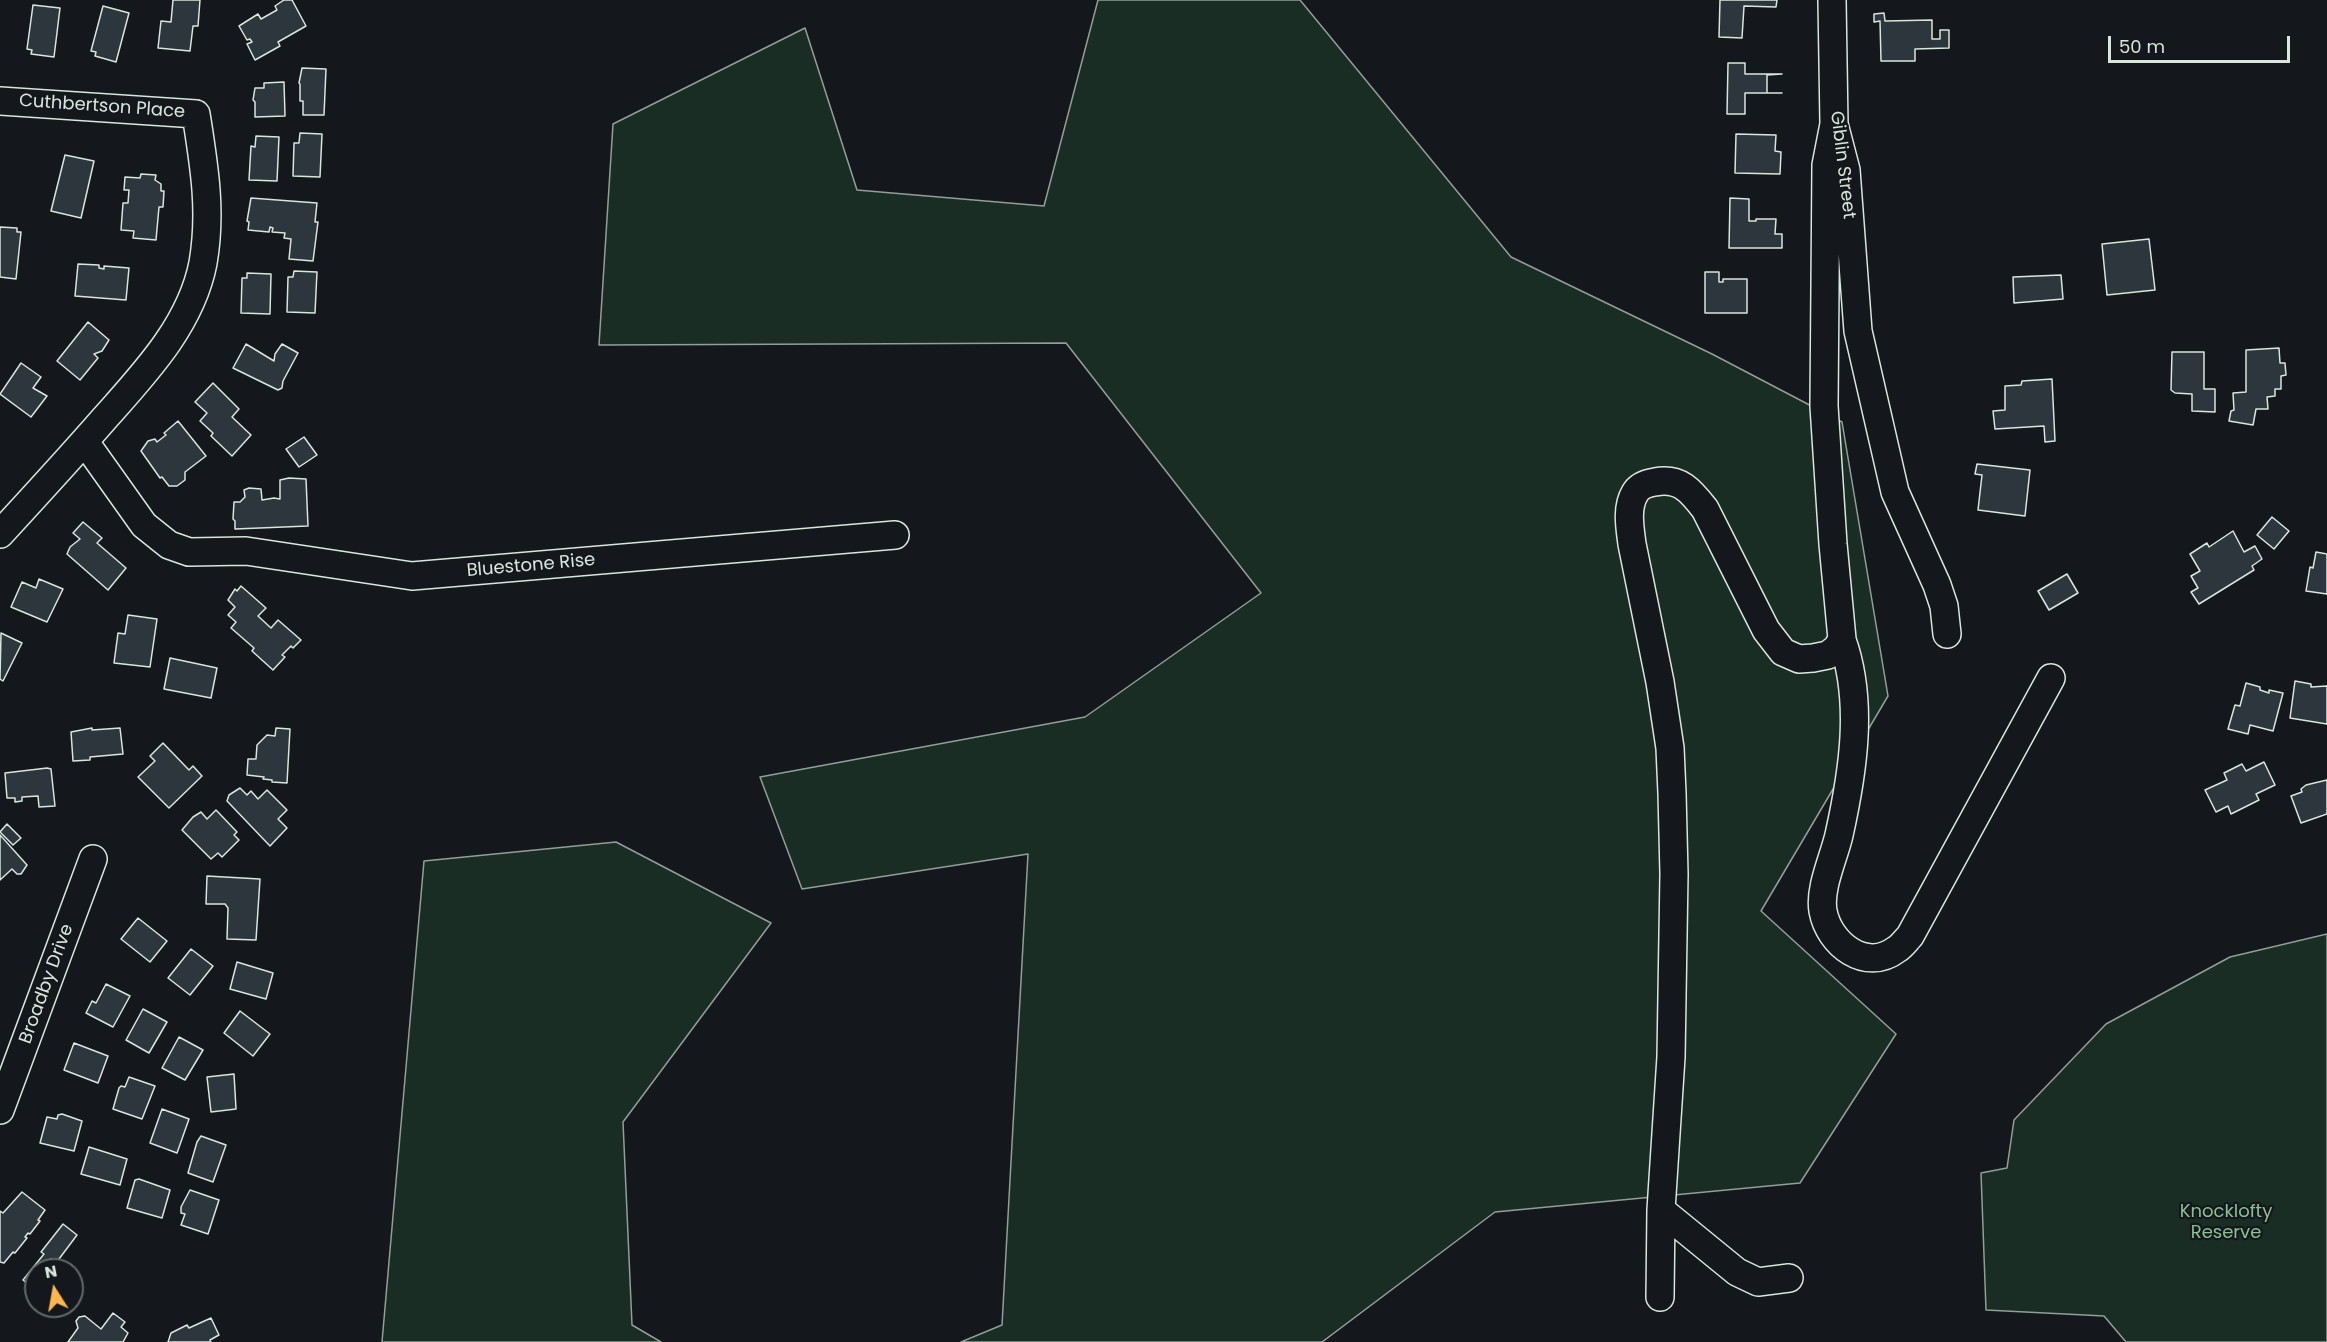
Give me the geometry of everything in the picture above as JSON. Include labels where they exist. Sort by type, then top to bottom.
[{"type":"street","name":"Giblin Street","points":[[1832,0],[1834,124],[1846,170],[1858,331],[1895,492],[1937,585],[1944,606],[1947,634]]},
{"type":"street","name":"Cuthbertson Place","points":[[0,101],[196,114],[208,185],[207,232],[202,266],[193,296],[173,335],[141,377],[85,442],[0,534]]},
{"type":"street","points":[[1834,124],[1826,165],[1823,324],[1825,443],[1842,640],[1849,660],[1855,716],[1852,756],[1839,836],[1826,879],[1822,909],[1829,930],[1843,948],[1858,956],[1879,958],[1897,950],[1910,936],[2050,678]]},
{"type":"street","name":"Bluestone Rise","points":[[85,442],[144,525],[168,545],[189,552],[246,551],[412,576],[895,535]]},
{"type":"street","points":[[1660,1297],[1661,1210],[1671,1058],[1674,885],[1672,793],[1670,748],[1660,682],[1630,524],[1631,505],[1636,491],[1647,483],[1663,480],[1680,482],[1692,492],[1706,509],[1766,630],[1783,652],[1799,658],[1828,655],[1838,648],[1842,640]]},
{"type":"street","name":"Broadby Drive","points":[[0,1110],[93,859]]},
{"type":"street","points":[[1661,1210],[1737,1272],[1758,1282],[1789,1278]]},
{"type":"green space","points":[[1098,0],[1300,0],[1511,257],[1712,354],[1842,422],[1888,696],[1761,911],[1896,1034],[1800,1183],[1495,1212],[1322,1342],[961,1342],[1002,1325],[1028,854],[802,889],[760,777],[1085,717],[1261,593],[1066,343],[599,345],[613,124],[805,28],[857,190],[1044,206]]},
{"type":"green space","points":[[616,842],[771,923],[623,1122],[632,1325],[661,1342],[382,1342],[424,861]]},
{"type":"green space","name":"Knocklofty Reserve","points":[[2327,934],[2327,1342],[2126,1342],[2104,1316],[1986,1310],[1981,1173],[2007,1168],[2014,1120],[2106,1024],[2230,957]]},
{"type":"building","points":[[173,0],[200,0],[198,26],[193,26],[190,51],[158,48],[161,21],[171,22]]},
{"type":"building","points":[[284,0],[292,0],[306,26],[278,42],[280,46],[255,60],[247,44],[252,42],[250,39],[247,40],[239,26],[258,14],[261,19],[277,10],[275,6]]},
{"type":"building","points":[[1720,0],[1777,0],[1776,7],[1744,6],[1742,38],[1719,37]]},
{"type":"building","points":[[33,5],[60,8],[54,57],[31,54],[32,50],[27,49]]},
{"type":"building","points":[[103,6],[129,13],[116,62],[95,56],[96,52],[91,51]]},
{"type":"building","points":[[1884,13],[1885,21],[1932,20],[1932,39],[1940,39],[1940,30],[1949,30],[1949,48],[1915,49],[1915,61],[1881,61],[1880,21],[1874,22],[1874,14]]},
{"type":"building","points":[[1728,63],[1745,63],[1745,74],[1782,74],[1767,75],[1767,93],[1745,93],[1745,114],[1727,114]]},
{"type":"building","points":[[302,68],[326,69],[324,115],[303,115],[299,83]]},
{"type":"building","points":[[284,82],[285,116],[255,117],[253,100],[255,88],[264,88],[264,83]]},
{"type":"building","points":[[300,133],[322,134],[320,177],[293,176],[294,143],[299,143]]},
{"type":"building","points":[[1736,134],[1776,135],[1775,151],[1781,152],[1780,174],[1735,173]]},
{"type":"building","points":[[256,136],[279,137],[277,181],[249,180],[251,146],[255,147]]},
{"type":"building","points":[[65,155],[94,161],[81,218],[51,211]]},
{"type":"building","points":[[141,174],[156,175],[155,180],[161,184],[161,191],[164,191],[163,207],[159,207],[156,240],[133,238],[134,231],[121,230],[123,203],[128,203],[129,190],[124,190],[125,177],[140,178]]},
{"type":"building","points":[[251,198],[317,203],[315,222],[318,222],[313,261],[289,259],[291,239],[284,238],[285,233],[272,232],[273,228],[270,227],[269,232],[248,230],[249,222],[247,221]]},
{"type":"building","points":[[1730,198],[1749,199],[1749,221],[1776,219],[1775,234],[1782,234],[1782,248],[1729,248]]},
{"type":"building","points":[[0,227],[17,228],[17,232],[21,232],[16,279],[0,277]]},
{"type":"building","points":[[2149,239],[2155,290],[2107,295],[2102,244]]},
{"type":"building","points":[[78,264],[99,265],[99,268],[104,269],[104,266],[129,268],[126,300],[75,296]]},
{"type":"building","points":[[294,271],[317,272],[315,313],[287,312],[288,277],[293,277]]},
{"type":"building","points":[[1705,272],[1719,272],[1719,282],[1723,282],[1723,279],[1747,279],[1747,313],[1705,313]]},
{"type":"building","points":[[247,273],[271,274],[270,314],[241,313],[242,278],[247,278]]},
{"type":"building","points":[[2061,275],[2063,299],[2014,303],[2013,277]]},
{"type":"building","points":[[88,322],[109,340],[102,351],[94,354],[98,358],[80,380],[57,361]]},
{"type":"building","points":[[246,344],[274,361],[275,354],[282,344],[298,353],[283,381],[282,388],[278,390],[233,368]]},
{"type":"building","points":[[2279,348],[2280,363],[2285,363],[2286,375],[2281,376],[2281,389],[2275,389],[2275,396],[2267,397],[2268,409],[2256,409],[2253,425],[2229,421],[2231,411],[2234,410],[2233,393],[2246,392],[2246,350]]},
{"type":"building","points":[[2172,352],[2204,352],[2204,389],[2215,389],[2215,412],[2192,411],[2192,394],[2175,393],[2171,390]]},
{"type":"building","points":[[21,363],[41,377],[33,388],[47,396],[31,417],[0,394]]},
{"type":"building","points":[[2052,379],[2055,441],[2045,442],[2044,426],[1995,429],[1993,411],[2005,410],[2005,386],[2021,385],[2022,381]]},
{"type":"building","points":[[213,383],[239,409],[232,417],[251,435],[232,456],[211,436],[213,433],[200,421],[207,413],[195,402]]},
{"type":"building","points":[[178,421],[206,456],[185,472],[185,480],[177,486],[169,486],[162,477],[160,478],[141,451],[148,441],[155,439],[157,442]]},
{"type":"building","points":[[304,437],[317,455],[299,467],[286,449]]},
{"type":"building","points":[[1977,464],[2030,470],[2025,516],[1978,510],[1982,475],[1975,474]]},
{"type":"building","points":[[306,479],[308,526],[235,529],[234,502],[240,502],[245,497],[244,490],[261,489],[262,500],[280,499],[280,480]]},
{"type":"building","points":[[2272,517],[2289,531],[2274,549],[2257,535]]},
{"type":"building","points":[[83,522],[102,538],[97,543],[126,568],[108,590],[67,554],[70,547],[80,539],[73,533]]},
{"type":"building","points":[[2233,531],[2244,552],[2255,546],[2262,559],[2252,566],[2254,570],[2199,604],[2191,592],[2198,588],[2191,576],[2200,571],[2190,554],[2207,543],[2209,547]]},
{"type":"building","points":[[2316,552],[2327,554],[2327,594],[2306,591],[2310,567],[2313,568]]},
{"type":"building","points":[[2067,574],[2078,593],[2049,610],[2038,591]]},
{"type":"building","points":[[39,579],[63,589],[47,622],[11,607],[22,582],[36,588]]},
{"type":"building","points":[[241,586],[266,608],[258,616],[271,628],[278,620],[301,640],[282,655],[285,657],[273,670],[252,651],[254,648],[231,628],[236,622],[228,615],[235,607],[228,600],[235,589],[237,591]]},
{"type":"building","points":[[128,615],[157,619],[150,667],[114,663],[118,633],[125,634]]},
{"type":"building","points":[[1,633],[22,643],[3,681],[0,679]]},
{"type":"building","points":[[170,658],[217,668],[211,698],[164,689]]},
{"type":"building","points":[[2295,681],[2311,684],[2311,687],[2327,686],[2327,724],[2290,718]]},
{"type":"building","points":[[2246,683],[2260,687],[2260,690],[2269,693],[2269,690],[2283,693],[2273,731],[2250,725],[2248,734],[2228,729],[2235,705],[2240,706]]},
{"type":"building","points":[[92,728],[92,730],[120,728],[123,754],[73,761],[71,732]]},
{"type":"building","points":[[276,728],[290,729],[287,783],[272,782],[272,780],[263,779],[264,777],[247,775],[248,759],[256,759],[257,745],[267,735],[275,736]]},
{"type":"building","points":[[163,743],[189,770],[193,766],[202,776],[169,808],[138,777],[155,761],[150,756]]},
{"type":"building","points":[[2264,762],[2275,785],[2256,794],[2259,800],[2231,814],[2228,806],[2216,812],[2205,790],[2227,780],[2224,773],[2242,764],[2246,771]]},
{"type":"building","points":[[51,769],[55,806],[39,807],[38,796],[22,797],[22,801],[15,802],[15,798],[7,798],[5,773]]},
{"type":"building","points":[[2327,780],[2327,814],[2301,823],[2291,796],[2302,792],[2301,789],[2306,785]]},
{"type":"building","points":[[240,788],[247,795],[251,791],[258,799],[267,790],[287,810],[278,819],[287,828],[270,846],[227,801],[229,795]]},
{"type":"building","points":[[216,810],[237,832],[234,835],[239,840],[222,857],[218,853],[211,859],[182,830],[193,817],[201,812],[207,819]]},
{"type":"building","points":[[7,824],[21,838],[13,845],[0,832]]},
{"type":"building","points":[[0,835],[27,865],[21,874],[17,874],[12,869],[0,880]]},
{"type":"building","points":[[207,876],[260,879],[256,940],[227,939],[228,908],[225,904],[206,904]]},
{"type":"building","points":[[138,918],[167,941],[150,962],[121,939]]},
{"type":"building","points":[[191,949],[213,966],[190,995],[168,978]]},
{"type":"building","points":[[237,962],[273,973],[266,999],[230,989]]},
{"type":"building","points":[[106,984],[130,996],[113,1027],[86,1013],[92,1001],[96,1003]]},
{"type":"building","points":[[143,1009],[167,1022],[149,1053],[126,1040]]},
{"type":"building","points":[[240,1011],[270,1034],[253,1056],[224,1033]]},
{"type":"building","points":[[179,1037],[203,1050],[185,1080],[162,1068]]},
{"type":"building","points":[[74,1043],[108,1056],[98,1083],[64,1070]]},
{"type":"building","points":[[234,1074],[236,1109],[211,1112],[207,1077]]},
{"type":"building","points":[[129,1077],[155,1086],[142,1119],[113,1109],[119,1088],[125,1087]]},
{"type":"building","points":[[162,1109],[189,1119],[177,1153],[150,1143]]},
{"type":"building","points":[[62,1114],[82,1121],[74,1151],[40,1143],[47,1117],[57,1119],[58,1115]]},
{"type":"building","points":[[201,1136],[226,1145],[213,1182],[188,1173]]},
{"type":"building","points":[[89,1147],[127,1159],[120,1185],[81,1174]]},
{"type":"building","points":[[139,1179],[170,1190],[162,1218],[127,1208],[135,1180]]},
{"type":"building","points":[[190,1190],[219,1200],[208,1234],[181,1225],[185,1214],[181,1213],[181,1207]]},
{"type":"building","points":[[22,1192],[45,1210],[38,1220],[40,1221],[30,1234],[28,1233],[25,1237],[27,1238],[15,1253],[13,1252],[4,1263],[0,1262],[0,1211],[3,1213]]},
{"type":"building","points":[[63,1224],[77,1235],[60,1258],[41,1258],[44,1254],[41,1252]]},
{"type":"building","points":[[113,1313],[125,1322],[121,1327],[128,1333],[123,1342],[68,1342],[78,1328],[76,1321],[78,1318],[85,1316],[101,1329]]},
{"type":"building","points":[[211,1318],[219,1335],[210,1340],[211,1342],[168,1342],[171,1333],[187,1325],[189,1328]]}]
